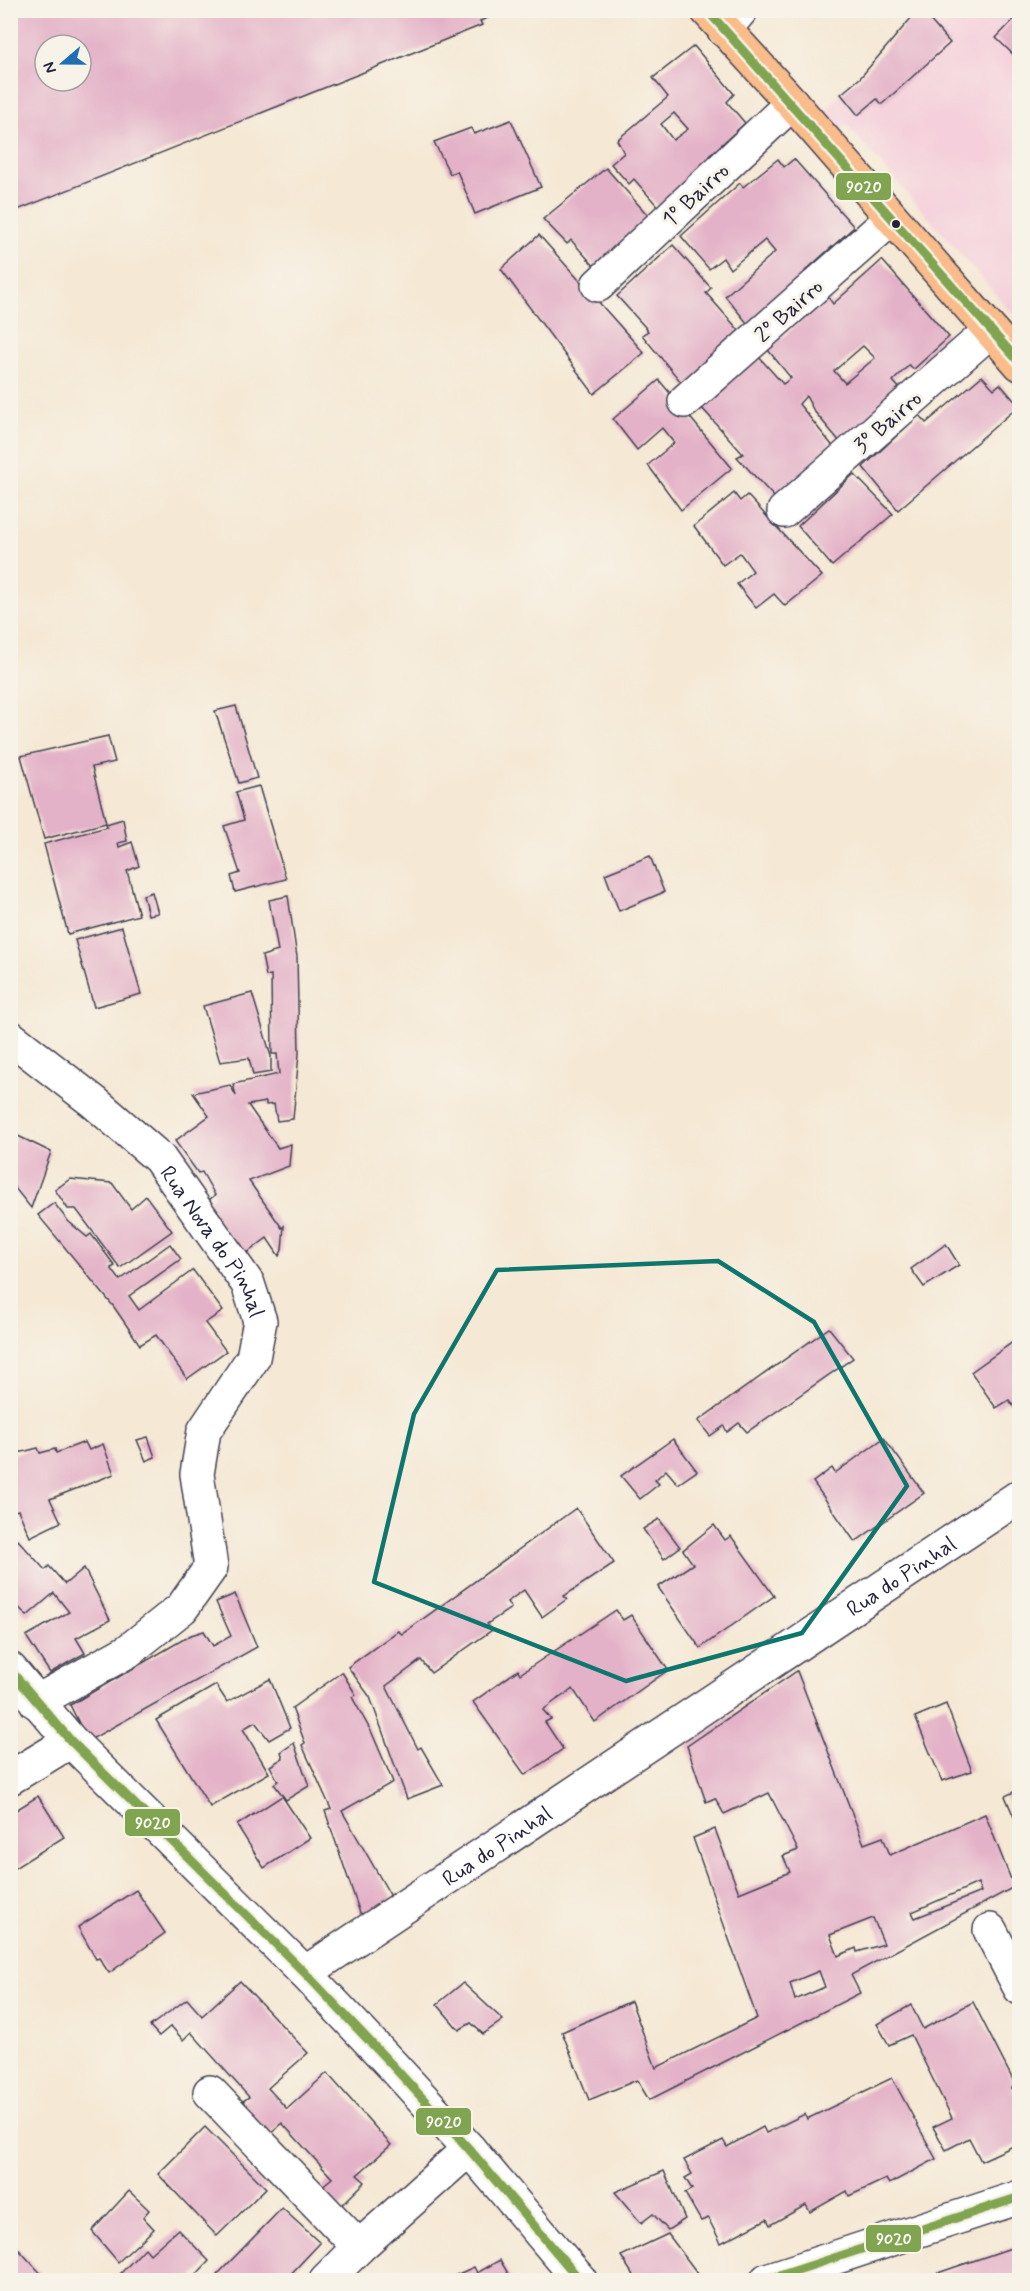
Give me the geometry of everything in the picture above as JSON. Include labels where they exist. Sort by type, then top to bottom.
[{"type":"main road","points":[[724,17],[792,104],[1020,364]]},
{"type":"street","name":"1º Bairro","points":[[598,285],[792,104]]},
{"type":"street","name":"2º Bairro","points":[[685,401],[892,218]]},
{"type":"street","name":"3º Bairro","points":[[784,512],[990,331]]},
{"type":"street","name":"Rua Nova do Pinhal","points":[[10,1037],[94,1102],[159,1158],[248,1284],[260,1321],[253,1358],[204,1431],[197,1474],[211,1567],[182,1608],[128,1651],[36,1702]]},
{"type":"street","name":"Rua do Pinhal","points":[[305,1973],[1020,1496]]},
{"type":"street","points":[[10,1669],[71,1741],[305,1973],[469,2149],[580,2280]]},
{"type":"street","points":[[10,1778],[71,1741]]},
{"type":"street","points":[[990,1930],[1020,1988]]},
{"type":"street","points":[[210,2092],[359,2247]]},
{"type":"street","points":[[326,2280],[359,2247],[469,2149]]},
{"type":"street","points":[[767,2280],[1020,2197]]},
{"type":"highlighted area","points":[[718,1261],[814,1322],[907,1486],[802,1633],[626,1681],[374,1582],[414,1414],[497,1270]]},
{"type":"shaded area","points":[[918,11],[1019,11],[1019,321],[847,125],[838,132],[822,114],[841,94],[858,115],[877,99],[860,78]]},
{"type":"building","points":[[10,10],[506,10],[480,21],[482,25],[10,213]]},
{"type":"building","points":[[918,10],[921,10],[950,43],[882,104],[877,99],[858,115],[841,94],[860,78]]},
{"type":"building","points":[[1020,13],[1020,61],[996,38]]},
{"type":"building","points":[[694,46],[734,94],[727,102],[745,123],[710,155],[717,163],[660,209],[634,179],[629,184],[611,164],[624,153],[617,140],[668,97],[653,78]],"holes":[[[674,113],[688,129],[673,140],[661,124]]]},
{"type":"building","points":[[511,120],[541,187],[475,214],[457,171],[450,174],[434,142],[471,128],[474,134]]},
{"type":"building","points":[[778,159],[784,167],[794,159],[854,227],[805,271],[812,278],[752,329],[725,296],[775,252],[765,240],[730,269],[723,258],[709,269],[681,236],[740,183],[743,187]]},
{"type":"building","points":[[606,168],[651,219],[595,267],[571,240],[567,244],[543,219]]},
{"type":"building","points":[[539,235],[644,353],[594,394],[501,269]]},
{"type":"building","points":[[673,245],[711,288],[706,293],[743,335],[686,388],[642,335],[648,331],[617,296]]},
{"type":"building","points":[[882,260],[949,337],[914,369],[909,365],[893,381],[901,390],[841,443],[814,411],[806,396],[799,404],[835,449],[776,499],[737,457],[743,454],[702,408],[758,356],[783,384],[791,378],[768,350],[828,297],[833,304]],"holes":[[[863,346],[875,358],[845,383],[834,371]]]},
{"type":"building","points":[[982,376],[994,389],[1000,384],[1019,406],[898,510],[863,467],[919,415],[926,423]]},
{"type":"building","points":[[659,380],[732,468],[681,510],[648,465],[674,443],[662,428],[637,450],[613,419]]},
{"type":"building","points":[[854,474],[893,514],[832,566],[798,526]]},
{"type":"building","points":[[734,493],[740,501],[747,495],[822,576],[785,606],[774,594],[756,608],[737,584],[753,571],[740,553],[723,565],[694,526]]},
{"type":"building","points":[[236,706],[257,778],[239,783],[215,711]]},
{"type":"building","points":[[108,736],[115,762],[92,767],[106,823],[44,839],[21,756]]},
{"type":"building","points":[[259,786],[286,879],[235,892],[231,876],[240,873],[224,826],[244,820],[236,792]]},
{"type":"building","points":[[123,819],[127,841],[118,843],[119,847],[132,842],[139,866],[127,871],[139,915],[68,934],[44,844],[107,827],[106,824]]},
{"type":"building","points":[[650,856],[664,892],[619,911],[605,874]]},
{"type":"building","points":[[152,892],[158,913],[148,915],[143,895]]},
{"type":"building","points":[[288,896],[297,957],[299,1054],[293,1119],[277,1121],[274,1104],[266,1105],[266,1102],[248,1105],[278,1148],[291,1144],[289,1166],[249,1181],[282,1228],[284,1226],[282,1250],[279,1256],[267,1238],[243,1256],[204,1204],[215,1195],[202,1172],[198,1173],[175,1141],[209,1116],[193,1093],[230,1085],[236,1096],[233,1084],[279,1074],[277,1054],[272,1054],[271,975],[266,976],[262,956],[278,951],[269,900]]},
{"type":"building","points":[[122,927],[141,994],[94,1007],[75,940]]},
{"type":"building","points":[[252,993],[271,1056],[271,1072],[253,1075],[249,1058],[220,1062],[203,1006]]},
{"type":"building","points":[[16,1135],[51,1152],[31,1208],[10,1182],[10,1148]]},
{"type":"building","points":[[70,1179],[112,1183],[131,1209],[146,1196],[172,1231],[120,1268],[76,1209],[68,1209],[55,1190]]},
{"type":"building","points":[[54,1203],[68,1221],[87,1237],[91,1234],[115,1266],[111,1268],[120,1280],[170,1244],[181,1259],[129,1296],[139,1310],[193,1270],[223,1311],[205,1323],[226,1351],[187,1379],[156,1335],[140,1345],[114,1307],[38,1215]]},
{"type":"building","points":[[946,1244],[959,1265],[924,1287],[911,1269]]},
{"type":"building","points":[[829,1328],[853,1358],[747,1432],[739,1423],[727,1432],[724,1426],[710,1436],[698,1421]]},
{"type":"building","points":[[1020,1337],[1020,1415],[1009,1400],[996,1408],[971,1372]]},
{"type":"building","points":[[148,1437],[155,1457],[146,1461],[137,1440]]},
{"type":"building","points":[[884,1438],[924,1493],[855,1542],[813,1482],[832,1468],[835,1473]]},
{"type":"building","points":[[673,1439],[697,1471],[678,1484],[666,1470],[655,1480],[659,1484],[640,1499],[621,1476]]},
{"type":"building","points":[[85,1442],[89,1450],[103,1444],[114,1474],[50,1499],[61,1522],[30,1537],[18,1510],[10,1513],[10,1455],[38,1448],[40,1453],[55,1449],[56,1453]]},
{"type":"building","points":[[576,1508],[614,1563],[564,1596],[567,1599],[542,1617],[524,1590],[507,1602],[511,1608],[487,1624],[492,1630],[431,1673],[421,1660],[386,1686],[418,1749],[421,1747],[443,1785],[407,1799],[370,1697],[348,1667],[398,1631],[402,1634]]},
{"type":"building","points":[[659,1519],[680,1547],[664,1559],[643,1529]]},
{"type":"building","points":[[714,1525],[725,1540],[731,1536],[774,1596],[700,1648],[658,1587],[693,1564],[683,1550]]},
{"type":"building","points":[[18,1540],[45,1570],[49,1566],[65,1584],[84,1568],[110,1620],[76,1638],[85,1653],[50,1673],[26,1636],[69,1612],[54,1593],[27,1616],[10,1598],[10,1546]]},
{"type":"building","points":[[235,1594],[257,1647],[88,1741],[70,1705],[191,1635],[204,1631],[213,1646],[231,1636],[216,1602]]},
{"type":"building","points":[[616,1610],[623,1620],[631,1615],[668,1670],[595,1722],[573,1689],[555,1701],[543,1710],[551,1719],[545,1722],[563,1749],[525,1775],[473,1702],[518,1670],[520,1674]]},
{"type":"building","points":[[797,1671],[864,1844],[883,1837],[890,1855],[985,1814],[1014,1887],[851,1975],[860,1993],[649,2100],[637,2080],[589,2100],[562,2032],[631,2001],[656,2068],[757,2018],[693,1838],[715,1829],[739,1893],[790,1872],[783,1856],[798,1850],[769,1793],[724,1814],[715,1798],[706,1802],[687,1746]],"holes":[[[978,1883],[981,1892],[915,1918],[912,1912]],[[873,1918],[884,1944],[857,1952],[856,1948],[838,1956],[830,1935]],[[819,1971],[825,1987],[795,2000],[790,1983]]]},
{"type":"building","points":[[342,1672],[356,1695],[352,1697],[372,1733],[393,1782],[342,1811],[393,1900],[368,1916],[360,1913],[325,1811],[331,1809],[302,1745],[305,1743],[292,1708]]},
{"type":"building","points":[[270,1679],[290,1728],[269,1740],[255,1722],[243,1729],[269,1773],[210,1807],[156,1720],[216,1685],[227,1702]]},
{"type":"building","points":[[946,1704],[972,1771],[942,1781],[915,1717]]},
{"type":"building","points":[[294,1743],[309,1786],[286,1800],[274,1784],[278,1781],[270,1766],[283,1758],[281,1752]]},
{"type":"building","points":[[1020,1789],[1020,1831],[1005,1796]]},
{"type":"building","points":[[38,1796],[64,1837],[10,1871],[10,1814]]},
{"type":"building","points":[[282,1796],[310,1838],[264,1868],[237,1825]]},
{"type":"building","points":[[136,1890],[165,1933],[109,1973],[99,1958],[96,1959],[78,1927]]},
{"type":"building","points":[[240,1981],[308,2053],[268,2088],[287,2109],[327,2073],[391,2145],[357,2175],[365,2182],[338,2209],[320,2188],[332,2178],[282,2123],[269,2134],[240,2103],[249,2097],[191,2032],[183,2040],[171,2026],[159,2036],[150,2026],[187,1999],[202,2016]]},
{"type":"building","points":[[463,1983],[503,2020],[483,2034],[471,2023],[459,2030],[437,2004]]},
{"type":"building","points":[[973,2002],[1016,2086],[1012,2088],[1020,2103],[1020,2143],[981,2161],[969,2138],[946,2150],[933,2127],[952,2118],[911,2035],[889,2045],[877,2024],[911,2005],[923,2029]]},
{"type":"building","points":[[892,2078],[936,2159],[889,2184],[886,2179],[849,2196],[847,2191],[810,2212],[806,2205],[770,2225],[767,2219],[721,2243],[708,2218],[701,2221],[685,2193],[692,2189],[685,2178],[692,2174],[684,2160],[723,2140],[727,2147],[763,2127],[766,2133],[805,2114],[807,2119]]},
{"type":"building","points":[[205,2127],[266,2188],[217,2236],[158,2174]]},
{"type":"building","points":[[664,2171],[685,2219],[668,2230],[653,2214],[641,2223],[615,2192]]},
{"type":"building","points":[[129,2191],[149,2210],[143,2217],[154,2229],[118,2262],[92,2231]]},
{"type":"building","points":[[282,2208],[320,2243],[285,2280],[222,2280],[217,2275]]},
{"type":"building","points":[[178,2229],[209,2261],[191,2280],[125,2280],[120,2274],[145,2248],[150,2254]]},
{"type":"building","points":[[668,2234],[698,2274],[684,2280],[679,2277],[673,2280],[636,2280],[621,2256]]},
{"type":"building","points":[[10,2240],[47,2280],[10,2280]]},
{"type":"building","points":[[1014,2247],[1020,2262],[1020,2280],[923,2278]]},
{"type":"building","points":[[500,2260],[512,2280],[445,2280],[474,2267],[477,2273]]},
{"type":"transit line","name":"9020","points":[[707,10],[1020,363]]},
{"type":"transit line","name":"9020","points":[[10,1670],[71,1741],[305,1973],[392,2065],[469,2149],[580,2280]]},
{"type":"transit line","name":"9020","points":[[767,2280],[1020,2197]]}]
